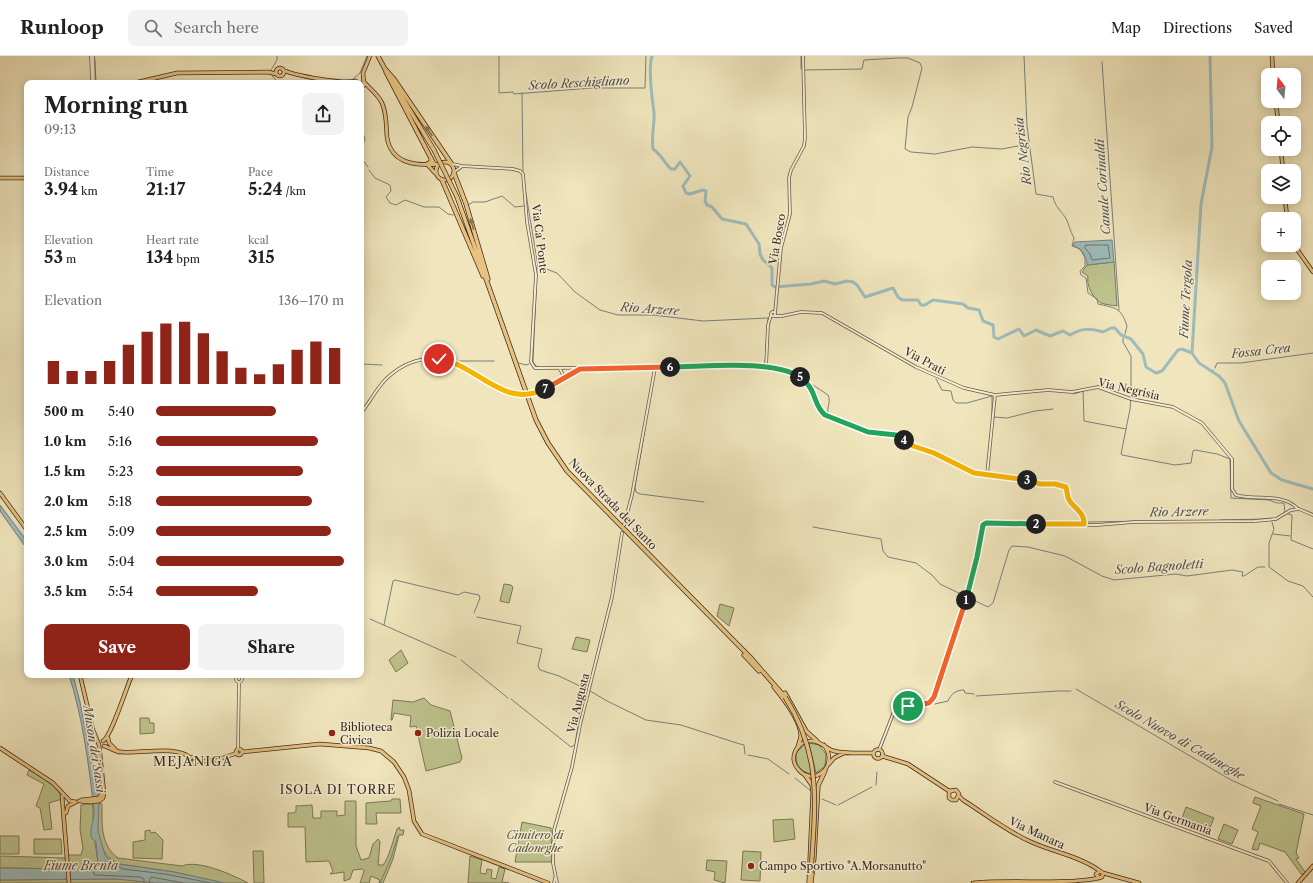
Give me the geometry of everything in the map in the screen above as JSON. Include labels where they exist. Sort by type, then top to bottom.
[{"type":"highway","name":"Nuova Strada del Santo","points":[[378,56],[434,150],[457,197],[536,420],[556,456],[581,485],[785,696],[804,732],[814,774],[815,808],[810,883]]},
{"type":"highway","points":[[385,69],[390,82],[436,165]]},
{"type":"highway","points":[[385,69],[394,79],[451,164]]},
{"type":"highway","points":[[427,164],[430,162],[431,157]]},
{"type":"highway","points":[[454,172],[478,241],[489,288]]},
{"type":"highway","points":[[442,180],[489,288]]},
{"type":"highway","points":[[738,646],[746,651],[773,678],[790,700],[806,731],[817,741]]},
{"type":"highway","points":[[738,646],[770,682],[787,704],[800,732],[798,747]]},
{"type":"highway","points":[[810,883],[817,822],[819,782],[825,771]]},
{"type":"highway","points":[[805,775],[812,788],[810,883]]},
{"type":"main road","points":[[358,80],[363,73],[370,56]]},
{"type":"main road","points":[[1272,56],[1273,68]]},
{"type":"main road","points":[[147,80],[177,73],[268,72],[279,68],[292,74]]},
{"type":"main road","points":[[282,75],[283,70]]},
{"type":"main road","points":[[268,72],[280,76],[292,74],[332,80]]},
{"type":"main road","points":[[363,73],[363,80]]},
{"type":"main road","points":[[364,82],[380,98],[383,106],[388,140],[392,151],[406,162],[427,164],[436,165],[444,161],[451,164],[454,172],[450,178],[442,180],[427,164]]},
{"type":"main road","points":[[364,88],[370,89]]},
{"type":"main road","points":[[436,165],[436,174]]},
{"type":"main road","points":[[0,178],[24,178]]},
{"type":"main road","points":[[1298,252],[1313,272]]},
{"type":"main road","points":[[0,493],[24,526]]},
{"type":"main road","points":[[81,678],[97,738],[102,744],[118,752],[174,751],[185,754],[195,760],[205,761],[225,758],[236,753],[240,755],[242,752],[320,744],[372,748],[384,753],[396,764],[404,777],[414,821],[422,834],[548,883]]},
{"type":"main road","points":[[102,744],[108,738],[131,678]]},
{"type":"main road","points":[[64,803],[99,800],[104,789],[100,754],[102,744],[112,726]]},
{"type":"main road","points":[[108,738],[108,742],[118,752]]},
{"type":"main road","points":[[846,752],[834,758],[825,771],[814,776],[805,775],[800,772],[794,763],[794,755],[798,747],[809,741],[817,741],[835,751],[874,753],[879,750],[881,751],[882,756]]},
{"type":"main road","points":[[102,744],[113,748]]},
{"type":"main road","points":[[824,746],[830,755],[828,765]]},
{"type":"main road","points":[[0,748],[54,783],[69,803]]},
{"type":"main road","points":[[236,753],[238,749],[242,752]]},
{"type":"main road","points":[[874,753],[877,759],[882,756],[908,764],[945,788],[956,790],[959,796],[956,800]]},
{"type":"main road","points":[[945,788],[950,799],[963,800]]},
{"type":"main road","points":[[948,794],[951,790]]},
{"type":"main road","points":[[61,792],[65,814],[69,883]]},
{"type":"main road","name":"Via Manara","points":[[959,796],[1021,838],[1086,863],[1101,872],[1113,876]]},
{"type":"main road","points":[[65,814],[72,804],[79,802]]},
{"type":"main road","points":[[65,814],[69,803]]},
{"type":"main road","name":"Via Manara","points":[[1086,863],[1094,869],[1100,878]]},
{"type":"main road","points":[[1298,883],[1313,866]]},
{"type":"main road","points":[[1082,880],[1091,878],[1096,873],[1101,872],[1100,878]]},
{"type":"main road","points":[[973,883],[1059,883],[1113,876],[1124,877],[1139,883]]},
{"type":"street","points":[[92,56],[93,80]]},
{"type":"street","name":"Via Bosco","points":[[774,315],[782,241],[790,214],[790,175],[804,146],[803,56]]},
{"type":"street","name":"Via Ca' Ponte","points":[[451,164],[513,169],[520,171],[523,174],[527,222],[536,276],[531,362],[535,368],[559,369]]},
{"type":"street","points":[[454,172],[462,166]]},
{"type":"street","name":"Via Prati","points":[[774,315],[801,312],[822,313],[916,367],[932,373],[942,380],[964,388],[995,395]]},
{"type":"street","points":[[766,367],[768,325],[774,315]]},
{"type":"street","points":[[364,410],[386,379],[420,358],[445,360],[461,366],[494,387],[514,394],[537,392],[580,369]]},
{"type":"street","points":[[559,369],[766,367],[787,371],[804,380],[811,388],[820,410],[827,416],[870,432],[898,436],[913,446],[934,453],[970,471],[987,475],[1021,478],[1040,484],[1055,484],[1066,487],[1070,501],[1079,510],[1084,524]]},
{"type":"street","points":[[624,525],[633,493],[653,368]]},
{"type":"street","points":[[559,369],[564,377]]},
{"type":"street","name":"Via Negrisia","points":[[995,395],[1048,390],[1072,392],[1096,387],[1130,399],[1173,407],[1202,423],[1232,459],[1232,489],[1236,495],[1274,499],[1288,503],[1298,509]]},
{"type":"street","points":[[987,475],[995,395]]},
{"type":"street","points":[[879,750],[895,709],[929,703],[934,697],[967,596],[977,557],[982,527],[984,524],[1255,521],[1276,519],[1286,513],[1298,509],[1313,515]]},
{"type":"street","name":"Via Augusta","points":[[555,883],[553,855],[554,830],[572,767],[612,597],[622,533]]},
{"type":"street","points":[[238,678],[236,680],[239,682],[238,749]]},
{"type":"street","name":"Via Germania","points":[[1055,782],[1269,861],[1287,883]]},
{"type":"green space","points":[[1114,262],[1117,306],[1103,304],[1098,301],[1089,287],[1088,276],[1082,272],[1087,265]]},
{"type":"green space","points":[[504,584],[511,585],[513,587],[509,603],[500,601]]},
{"type":"green space","points":[[720,604],[734,608],[729,626],[717,616]]},
{"type":"green space","points":[[576,637],[590,640],[587,652],[572,649]]},
{"type":"green space","points":[[401,650],[408,663],[396,672],[389,660]]},
{"type":"green space","points":[[424,698],[431,705],[450,711],[462,758],[460,762],[426,771],[416,726],[410,727],[411,716],[394,713],[391,720],[393,700],[413,702]]},
{"type":"green space","points":[[140,718],[149,718],[150,723],[154,723],[154,733],[140,734]]},
{"type":"green space","points":[[809,743],[819,745],[826,754],[825,766],[816,773]]},
{"type":"green space","points":[[805,744],[812,774],[801,769],[796,760],[797,752]]},
{"type":"green space","points":[[29,770],[49,781],[57,789],[62,799],[49,803],[52,829],[44,830],[40,808],[36,806],[44,784],[27,775]]},
{"type":"green space","points":[[1255,797],[1304,814],[1296,853],[1299,858],[1296,859],[1305,872],[1302,875],[1285,852],[1260,843],[1258,850],[1252,849],[1258,832],[1252,829],[1261,806],[1253,803]]},
{"type":"green space","points":[[392,799],[400,799],[401,813],[376,813],[377,824],[366,824],[366,803],[391,801]]},
{"type":"green space","points":[[345,801],[356,801],[356,846],[361,860],[369,858],[373,844],[378,839],[380,842],[378,865],[383,865],[389,854],[397,829],[399,827],[400,830],[404,830],[403,835],[399,835],[393,859],[383,883],[379,883],[380,880],[371,876],[369,883],[360,883],[364,871],[362,869],[353,870],[350,879],[344,881],[344,872],[330,874],[333,871],[329,861],[306,862],[305,827],[288,827],[288,813],[294,813],[296,811],[296,806],[312,805],[313,818],[321,818],[321,811],[337,811],[337,816],[345,815]]},
{"type":"green space","points":[[98,803],[102,804],[102,826],[105,840],[112,853],[118,858],[182,866],[189,864],[206,866],[225,872],[248,883],[224,883],[174,872],[119,864],[105,853],[99,838],[97,821]]},
{"type":"green space","points":[[93,804],[93,830],[98,862],[96,866],[82,869],[0,868],[0,856],[65,858],[69,855],[81,855],[83,848],[80,830],[81,805]]},
{"type":"green space","points":[[1186,807],[1214,818],[1207,835],[1180,824]]},
{"type":"green space","points":[[793,819],[795,839],[774,842],[773,820]]},
{"type":"green space","name":"Cimitero di Cadoneghe","points":[[522,822],[551,828],[552,862],[515,862]]},
{"type":"green space","points":[[1224,824],[1238,830],[1232,844],[1218,839]]},
{"type":"green space","points":[[150,830],[151,833],[155,832],[163,840],[162,859],[133,858],[133,842],[145,840],[145,831]]},
{"type":"green space","points":[[0,836],[19,836],[19,854],[0,854]]},
{"type":"green space","points":[[34,839],[61,839],[62,854],[34,854]]},
{"type":"green space","points":[[253,851],[263,851],[264,883],[254,883]]},
{"type":"green space","name":"Campo Sportivo \"A.Morsanutto\"","points":[[743,851],[761,852],[760,881],[741,880]]},
{"type":"green space","points":[[470,856],[482,860],[480,873],[486,874],[487,869],[492,870],[491,878],[496,879],[499,867],[505,869],[502,882],[509,883],[468,883]]},
{"type":"green space","points":[[707,860],[727,861],[725,883],[714,880],[715,872],[706,870]]},
{"type":"green space","points":[[123,879],[155,883],[0,883],[0,880]]},
{"type":"water","points":[[1112,240],[1114,262],[1087,265],[1086,258],[1083,253],[1073,245],[1075,242]]},
{"type":"water","points":[[0,505],[24,537],[24,545],[0,511]]},
{"type":"water","points":[[70,678],[74,678],[80,702],[99,800],[98,831],[105,855],[110,860],[119,864],[174,872],[224,883],[155,883],[116,879],[0,880],[0,868],[82,869],[94,867],[98,864],[96,842],[91,836],[94,811],[88,760]]},
{"type":"waterway","points":[[271,70],[277,60],[277,56]]},
{"type":"waterway","name":"Rio Arzere","points":[[353,79],[360,73],[367,56]]},
{"type":"waterway","name":"Scolo Reschigliano","points":[[499,56],[499,93],[513,92],[514,94],[592,88],[645,88],[646,56]]},
{"type":"waterway","points":[[652,56],[650,75],[654,116],[652,139],[653,149],[671,169],[675,169],[680,162],[690,176],[683,186],[686,193],[690,194],[703,190],[706,191],[705,201],[707,205],[712,207],[722,219],[746,224],[759,244],[760,254],[763,260],[772,268],[772,285],[775,287],[811,284],[824,281],[835,284],[847,281],[853,282],[857,285],[865,297],[893,288],[898,297],[902,300],[918,300],[921,305],[925,305],[933,300],[963,304],[968,308],[979,310],[983,321],[993,325],[994,337],[998,339],[1019,329],[1024,336],[1036,330],[1050,336],[1063,331],[1070,335],[1082,330],[1090,329],[1103,332],[1111,328],[1115,328],[1121,335],[1131,339],[1143,354],[1146,367],[1156,373],[1162,371],[1178,350],[1182,349],[1192,353]]},
{"type":"waterway","points":[[801,56],[801,69]]},
{"type":"waterway","name":"Rio Negrisia","points":[[1024,56],[1027,126],[1036,194],[1053,197],[1056,205],[1066,219],[1074,238],[1072,246],[1080,249],[1085,258],[1085,266],[1080,271],[1081,275],[1086,278],[1088,293],[1097,299],[1098,304],[1117,309],[1120,312],[1127,326],[1125,334]]},
{"type":"waterway","name":"Fiume Tergola","points":[[1210,56],[1212,147],[1201,204],[1192,353],[1199,363],[1219,376],[1225,383],[1239,421],[1271,473],[1282,480],[1313,489]]},
{"type":"waterway","points":[[805,70],[862,69],[864,60],[898,58]]},
{"type":"waterway","points":[[899,58],[908,58],[920,63],[922,68],[908,117],[905,149],[911,152],[935,154],[972,147],[1002,149],[1028,144]]},
{"type":"waterway","points":[[95,60],[96,80]]},
{"type":"waterway","name":"Canale Corinaldi","points":[[1102,62],[1119,310]]},
{"type":"waterway","points":[[271,74],[276,80]]},
{"type":"waterway","name":"Scolo Reschigliano","points":[[522,93],[523,173]]},
{"type":"waterway","name":"Rio Arzere","points":[[364,136],[364,142]]},
{"type":"waterway","name":"Rio Arzere","points":[[364,162],[368,167]]},
{"type":"waterway","name":"Rio Arzere","points":[[369,170],[375,178],[390,185],[391,191],[386,197],[390,203],[396,205],[405,200],[424,207],[439,207],[448,214],[453,215]]},
{"type":"waterway","name":"Rio Arzere","points":[[525,188],[538,266],[557,273],[575,292],[600,310],[618,315],[653,315],[703,321],[768,318],[765,365]]},
{"type":"waterway","name":"Rio Arzere","points":[[468,205],[473,202],[485,202],[502,196],[515,207],[524,206]]},
{"type":"waterway","points":[[537,266],[533,362],[537,367]]},
{"type":"waterway","name":"Rio Negrisia","points":[[1123,338],[1123,342],[1131,356],[1131,395],[1130,409],[1121,454],[1175,465],[1191,463],[1193,451],[1195,450],[1217,454],[1230,459],[1231,498],[1269,500],[1277,503],[1284,503],[1285,513],[1292,515],[1291,540],[1313,549]]},
{"type":"waterway","name":"Fossa Crea","points":[[1215,368],[1217,363],[1241,363],[1313,353]]},
{"type":"waterway","points":[[455,361],[494,361]]},
{"type":"waterway","points":[[519,363],[526,365],[529,364]]},
{"type":"waterway","points":[[364,364],[382,365]]},
{"type":"waterway","name":"Rio Arzere","points":[[767,365],[792,372],[828,395],[829,416],[844,419],[871,431],[900,434],[912,444]]},
{"type":"waterway","points":[[588,367],[617,366]]},
{"type":"waterway","points":[[667,369],[754,368]]},
{"type":"waterway","points":[[936,379],[942,390],[951,391],[953,400],[956,403],[967,403],[992,396],[992,414]]},
{"type":"waterway","points":[[1074,394],[1083,391],[1084,421],[1126,429]]},
{"type":"waterway","points":[[994,417],[1007,418],[1035,411],[1053,409]]},
{"type":"waterway","name":"Scolo Bagnoletti","points":[[645,429],[635,487],[636,492],[640,494],[704,502]]},
{"type":"waterway","name":"Rio Arzere","points":[[919,446],[932,450],[973,471]]},
{"type":"waterway","name":"Rio Arzere","points":[[973,474],[982,477],[1007,479]]},
{"type":"waterway","name":"Rio Arzere","points":[[1030,482],[1038,486],[1052,485]]},
{"type":"waterway","name":"Rio Arzere","points":[[1059,486],[1064,488],[1067,500],[1074,508]]},
{"type":"waterway","name":"Rio Arzere","points":[[1078,511],[1083,520]]},
{"type":"waterway","name":"Rio Arzere","points":[[1221,520],[1266,519]]},
{"type":"waterway","name":"Rio Arzere","points":[[1088,522],[1148,521]]},
{"type":"waterway","name":"Rio Arzere","points":[[1272,522],[1274,529],[1269,543],[1269,567],[1288,581],[1303,586],[1313,597]]},
{"type":"waterway","name":"Scolo Bagnoletti","points":[[813,527],[881,539],[883,551],[888,557],[916,563],[932,575],[940,584],[988,607],[993,603],[1009,550],[1012,546],[1028,547],[1065,556],[1102,576],[1114,580],[1176,574],[1187,576],[1232,570],[1243,572],[1242,576],[1244,576],[1258,567],[1265,567]]},
{"type":"waterway","points":[[1273,534],[1290,536]]},
{"type":"waterway","points":[[384,625],[393,581],[395,580],[458,595],[464,592],[479,595],[480,598],[474,613]]},
{"type":"waterway","points":[[477,617],[521,626],[517,643],[542,649],[538,666],[540,670],[559,676],[588,690]]},
{"type":"waterway","name":"Scolo Nuovo di Cadoneghe","points":[[370,619],[456,657]]},
{"type":"waterway","name":"Scolo Nuovo di Cadoneghe","points":[[461,660],[508,698]]},
{"type":"waterway","name":"Scolo Nuovo di Cadoneghe","points":[[1076,689],[1231,780],[1278,801]]},
{"type":"waterway","name":"Scolo Nuovo di Cadoneghe","points":[[935,704],[948,701],[952,694],[959,691],[964,690],[965,693],[974,694]]},
{"type":"waterway","name":"Scolo Nuovo di Cadoneghe","points":[[590,691],[646,720],[681,725],[744,745],[745,754]]},
{"type":"waterway","name":"Scolo Nuovo di Cadoneghe","points":[[976,696],[1071,691]]},
{"type":"waterway","name":"Scolo Nuovo di Cadoneghe","points":[[511,699],[571,747],[575,745],[578,725],[587,693]]},
{"type":"waterway","name":"Scolo Nuovo di Cadoneghe","points":[[903,709],[930,705]]},
{"type":"waterway","name":"Scolo Nuovo di Cadoneghe","points":[[881,748],[886,735]]},
{"type":"waterway","name":"Scolo Nuovo di Cadoneghe","points":[[748,755],[768,759],[789,774]]},
{"type":"waterway","name":"Scolo Nuovo di Cadoneghe","points":[[876,785],[877,772]]},
{"type":"waterway","name":"Scolo Nuovo di Cadoneghe","points":[[795,778],[811,791]]},
{"type":"waterway","name":"Scolo Nuovo di Cadoneghe","points":[[838,805],[872,787]]},
{"type":"waterway","name":"Scolo Nuovo di Cadoneghe","points":[[822,799],[836,805]]},
{"type":"waterway","name":"Scolo Nuovo di Cadoneghe","points":[[1279,804],[1313,815]]},
{"type":"waterway","points":[[380,883],[391,858],[398,836]]},
{"type":"place","name":"Biblioteca Civica","points":[[332,733]]},
{"type":"place","name":"Polizia Locale","points":[[418,733]]},
{"type":"place","name":"Campo Sportivo \"A.Morsanutto\"","points":[[751,866]]},
{"type":"district","name":"MEJANIGA","points":[[193,761]]},
{"type":"district","name":"ISOLA DI TORRE","points":[[338,790]]},
{"type":"route","points":[[439,359],[461,366],[491,385],[510,394],[521,395],[542,390],[573,371],[582,369],[766,367],[781,369],[795,374],[809,384],[820,410],[827,416],[870,432],[900,436],[913,446],[934,453],[974,473],[1021,478],[1040,484],[1055,484],[1066,487],[1068,497],[1079,510],[1084,519],[1084,524],[986,523],[983,525],[968,595],[961,611],[950,653],[933,700],[923,704],[908,706]]},
{"type":"water label","name":"Muson dei Sassi","points":[[94,749]]},
{"type":"water label","name":"Fiume Brenta","points":[[81,866]]}]
